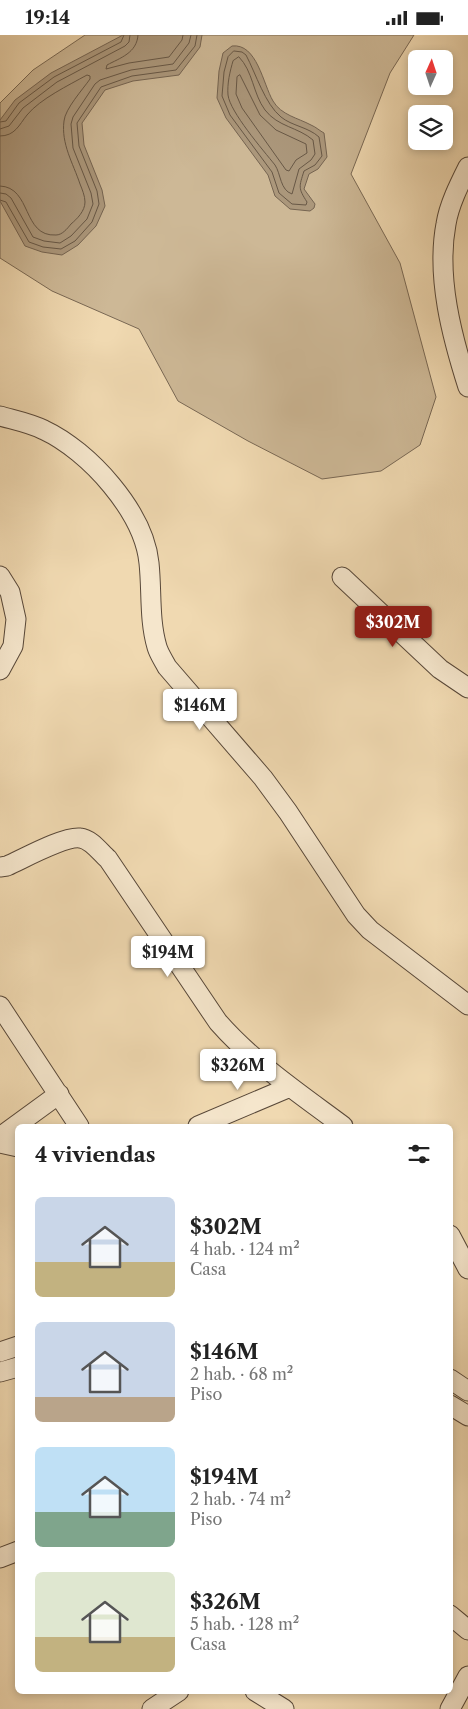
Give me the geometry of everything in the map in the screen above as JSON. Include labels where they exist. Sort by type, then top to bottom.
[{"type":"street","points":[[468,167],[463,193],[446,224],[444,257],[446,292],[452,335],[468,387]]},
{"type":"street","points":[[0,416],[44,430],[76,451],[97,469],[121,498],[136,521],[146,548],[149,561],[153,627],[157,649],[167,667],[264,778],[356,915],[370,930],[468,1005]]},
{"type":"street","points":[[0,575],[10,592],[16,619],[13,646],[0,670]]},
{"type":"street","points":[[342,577],[440,669],[468,688]]},
{"type":"street","points":[[0,867],[7,866],[66,840],[81,838],[91,843],[108,859],[218,1022],[236,1043],[290,1087],[340,1124]]},
{"type":"street","points":[[0,1006],[78,1124]]},
{"type":"street","points":[[203,1124],[290,1087]]},
{"type":"street","points":[[17,1124],[58,1093]]},
{"type":"street","points":[[0,1137],[15,1126]]},
{"type":"street","points":[[0,1143],[15,1146]]},
{"type":"street","points":[[453,1243],[461,1266]]},
{"type":"street","points":[[0,1352],[15,1347]]},
{"type":"street","points":[[0,1372],[15,1368]]},
{"type":"street","points":[[453,1381],[468,1391]]},
{"type":"street","points":[[453,1407],[468,1416]]},
{"type":"street","points":[[0,1558],[15,1552]]},
{"type":"street","points":[[453,1618],[468,1630]]},
{"type":"street","points":[[450,1709],[468,1676]]},
{"type":"street","points":[[152,1709],[174,1694]]},
{"type":"street","points":[[260,1694],[284,1709]]},
{"type":"shaded area","points":[[85,35],[414,35],[390,73],[351,174],[400,263],[436,397],[420,445],[381,471],[322,479],[248,441],[178,401],[139,329],[52,291],[0,258],[0,103],[33,70]]},
{"type":"water","points":[[123,35],[202,35],[200,47],[179,75],[133,81],[105,90],[82,123],[84,145],[102,190],[105,206],[96,226],[78,245],[62,255],[42,252],[25,246],[0,201],[0,120],[15,100],[51,73]]},
{"type":"water","points":[[232,46],[241,47],[248,51],[258,66],[269,94],[280,110],[324,133],[327,157],[318,169],[309,174],[304,189],[315,204],[314,208],[310,211],[290,209],[275,196],[268,175],[226,118],[217,98],[219,71],[223,53]]}]
